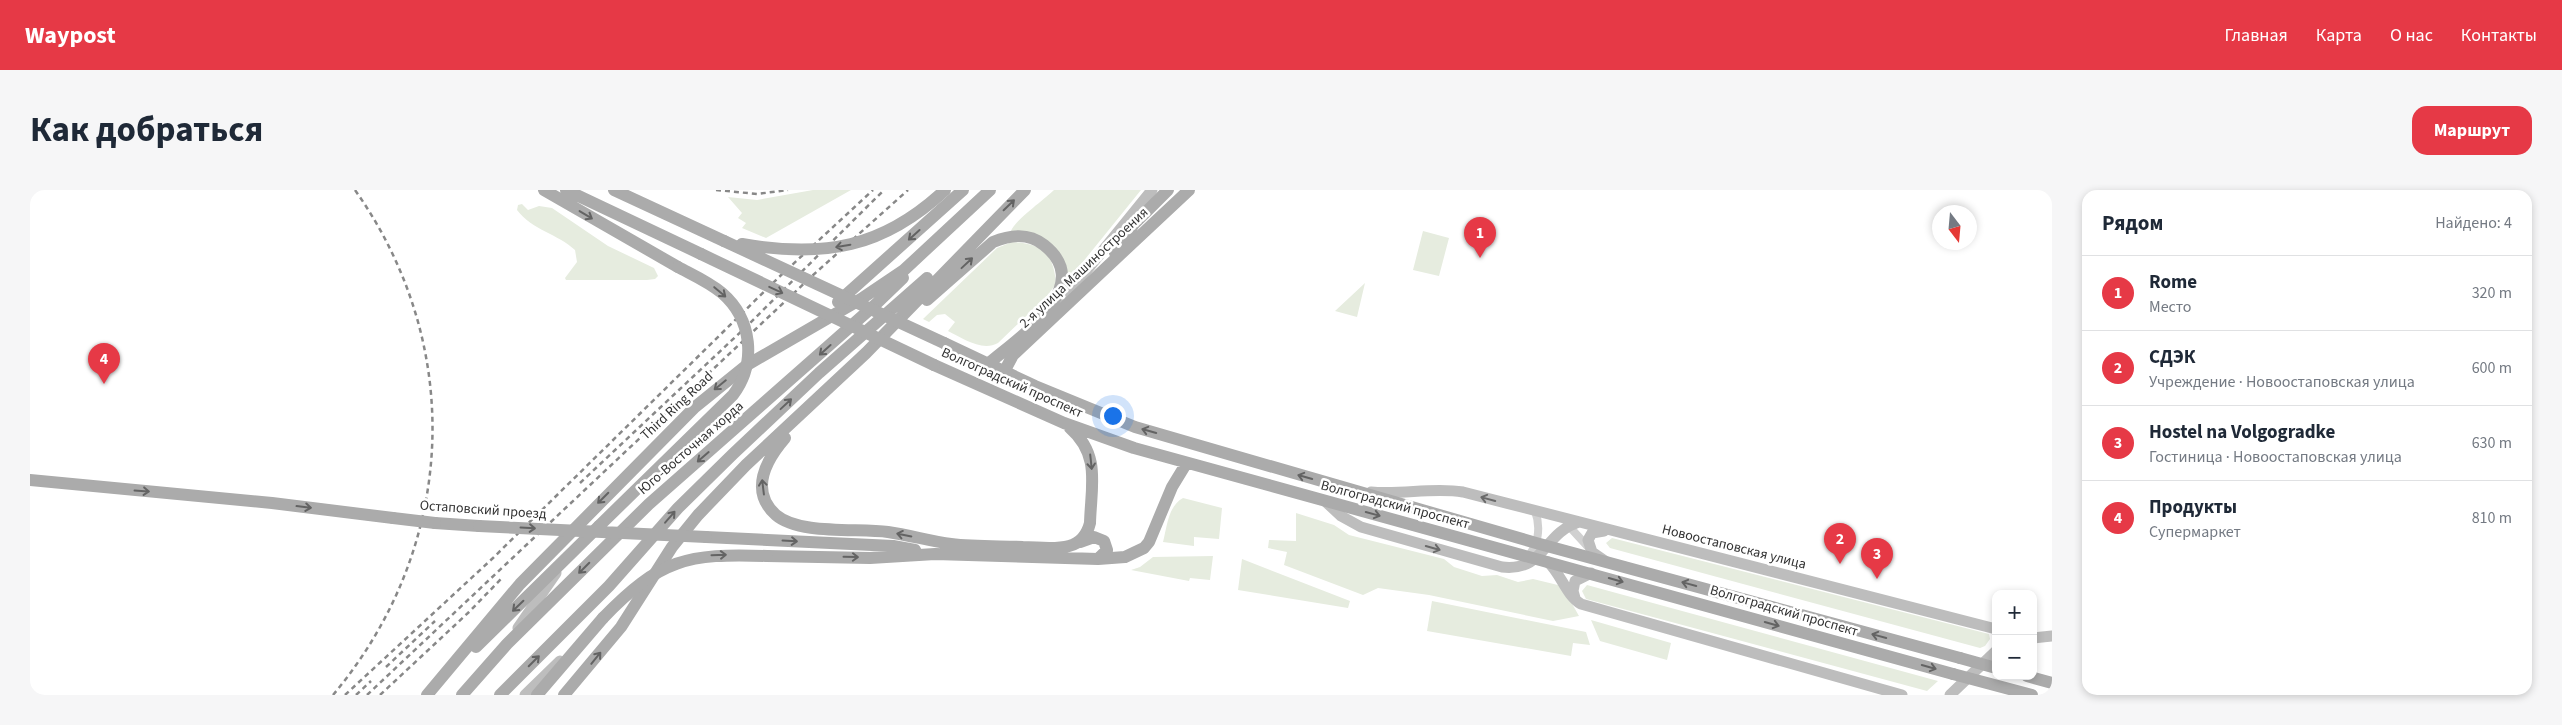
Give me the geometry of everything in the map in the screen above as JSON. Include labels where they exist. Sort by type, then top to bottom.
[{"type":"main road","points":[[430,693],[733,395],[747,368],[748,338],[736,308],[714,286],[544,190]]},
{"type":"main road","name":"Волгоградский проспект","points":[[566,190],[934,365],[1064,423],[1134,448],[1186,464],[1591,573],[2032,695]]},
{"type":"main road","name":"Волгоградский проспект","points":[[614,190],[1004,372],[1106,417],[1137,428],[1542,545],[1992,667]]},
{"type":"main road","points":[[724,241],[765,248],[798,249],[838,248],[857,244],[906,222],[945,190]]},
{"type":"main road","points":[[768,352],[829,311],[962,190]]},
{"type":"main road","name":"Third Ring Road","points":[[430,693],[514,590],[694,407],[730,377],[768,352],[884,284],[915,260],[990,190]]},
{"type":"main road","points":[[564,695],[620,627],[672,547],[698,514],[746,465],[866,353],[1025,190]]},
{"type":"main road","name":"2-я улица Машиностроения","points":[[1004,372],[1013,355],[1189,190]]},
{"type":"main road","points":[[1093,263],[1103,271],[1134,224],[1160,193]]},
{"type":"main road","name":"2-я улица Машиностроения","points":[[988,364],[1051,308],[1160,193]]},
{"type":"main road","name":"Юго-Восточная хорда","points":[[462,695],[507,644],[649,504],[876,304],[948,230]]},
{"type":"main road","points":[[500,695],[610,586],[678,508],[733,454],[850,345],[983,231]]},
{"type":"main road","points":[[866,353],[875,348],[981,250],[1003,238],[1022,236],[1031,238],[1039,241],[1053,254],[1060,269],[1061,285],[1060,293],[1051,308]]},
{"type":"main road","points":[[813,403],[771,455],[762,475],[766,501],[771,510],[785,521],[808,526],[887,532],[952,544],[1058,548],[1094,537],[1104,541],[1107,550],[1098,559]]},
{"type":"main road","points":[[1064,423],[1079,436],[1088,448],[1092,467],[1090,523],[1088,531],[1080,542]]},
{"type":"main road","points":[[526,695],[640,582],[675,563],[713,555],[870,558],[935,554],[1098,559],[1125,557],[1144,548],[1150,542],[1172,487],[1186,464]]},
{"type":"main road","name":"Остаповский проезд","points":[[30,480],[94,488],[272,503],[393,518],[479,526],[893,546],[935,554]]},
{"type":"main road","name":"Волгоградский проспект","points":[[1352,490],[1386,493],[1446,489],[1535,511],[1570,522]]},
{"type":"main road","points":[[1326,502],[1341,516],[1361,527],[1502,567],[1516,568],[1526,566],[1542,545],[1570,522]]},
{"type":"main road","name":"Новоостаповская улица","points":[[1570,522],[1992,627]]},
{"type":"main road","points":[[1606,562],[1592,552],[1589,545],[1589,537],[1598,531],[1610,531]]},
{"type":"main road","points":[[507,644],[566,560]]},
{"type":"main road","points":[[1548,562],[1555,568],[1577,602],[1603,612],[1902,695]]},
{"type":"main road","points":[[1577,602],[1573,591],[1575,581],[1591,573]]},
{"type":"main road","points":[[538,695],[603,618]]},
{"type":"main road","points":[[2037,638],[2052,636]]},
{"type":"main road","points":[[1950,695],[1992,655]]},
{"type":"main road","points":[[2037,679],[2052,683]]},
{"type":"street","points":[[1535,511],[1542,545]]},
{"type":"street","points":[[1570,522],[1592,552]]},
{"type":"shaded area","points":[[813,190],[851,190],[766,238],[742,228],[746,223],[738,218],[742,213],[728,197],[757,200]]},
{"type":"shaded area","points":[[1054,190],[1141,190],[1082,263],[1066,279],[1062,260],[1011,231],[1024,216]]},
{"type":"shaded area","points":[[522,204],[528,210],[539,206],[552,208],[608,246],[654,268],[658,276],[655,279],[647,280],[566,280],[565,278],[577,262],[575,250],[523,217],[517,210],[518,205]]},
{"type":"shaded area","points":[[1423,231],[1449,238],[1439,276],[1413,270]]},
{"type":"shaded area","points":[[1012,242],[1031,245],[1044,252],[1052,265],[1056,284],[1047,296],[998,343],[985,346],[979,345],[948,331],[955,322],[945,314],[937,315],[929,322],[923,319],[997,248]]},
{"type":"shaded area","points":[[1365,283],[1357,317],[1335,311]]},
{"type":"shaded area","points":[[1183,498],[1222,508],[1219,539],[1194,537],[1194,546],[1163,542],[1171,511]]},
{"type":"shaded area","points":[[1296,513],[1334,525],[1349,535],[1444,559],[1454,567],[1482,576],[1497,575],[1518,582],[1533,579],[1562,586],[1579,616],[1553,621],[1429,595],[1378,588],[1363,595],[1284,565],[1287,552],[1268,548],[1269,540],[1296,541]]},
{"type":"shaded area","points":[[1612,538],[1989,634],[1990,639],[1985,646],[1980,648],[1610,548],[1606,543]]},
{"type":"shaded area","points":[[1213,556],[1210,580],[1190,578],[1189,581],[1131,570],[1140,567],[1153,557]]},
{"type":"shaded area","points":[[1242,559],[1350,601],[1348,608],[1238,590]]},
{"type":"shaded area","points":[[1587,585],[1938,681],[1927,691],[1586,599],[1582,591]]},
{"type":"shaded area","points":[[1432,601],[1586,632],[1590,645],[1573,643],[1571,656],[1427,631]]},
{"type":"shaded area","points":[[1591,620],[1671,643],[1667,660],[1600,641]]},
{"type":"railway","points":[[333,695],[374,637],[404,576],[424,512],[432,446],[430,380],[416,314],[391,251],[355,190]]},
{"type":"railway","points":[[716,190],[757,194],[788,190]]},
{"type":"railway","points":[[345,695],[493,558],[778,278],[873,190]]},
{"type":"railway","points":[[580,483],[747,326],[884,190]]},
{"type":"railway","points":[[367,695],[812,276],[908,190]]},
{"type":"railway","points":[[380,695],[469,612],[501,579]]},
{"type":"railway","points":[[386,667],[435,621]]},
{"type":"railway","points":[[356,695],[371,681]]},
{"type":"place","name":"Rome","points":[[1480,258]]},
{"type":"place","name":"Продукты","points":[[104,384]]},
{"type":"place","name":"СДЭК","points":[[1840,564]]},
{"type":"place","name":"Hostel na Volgogradke","points":[[1877,579]]}]
